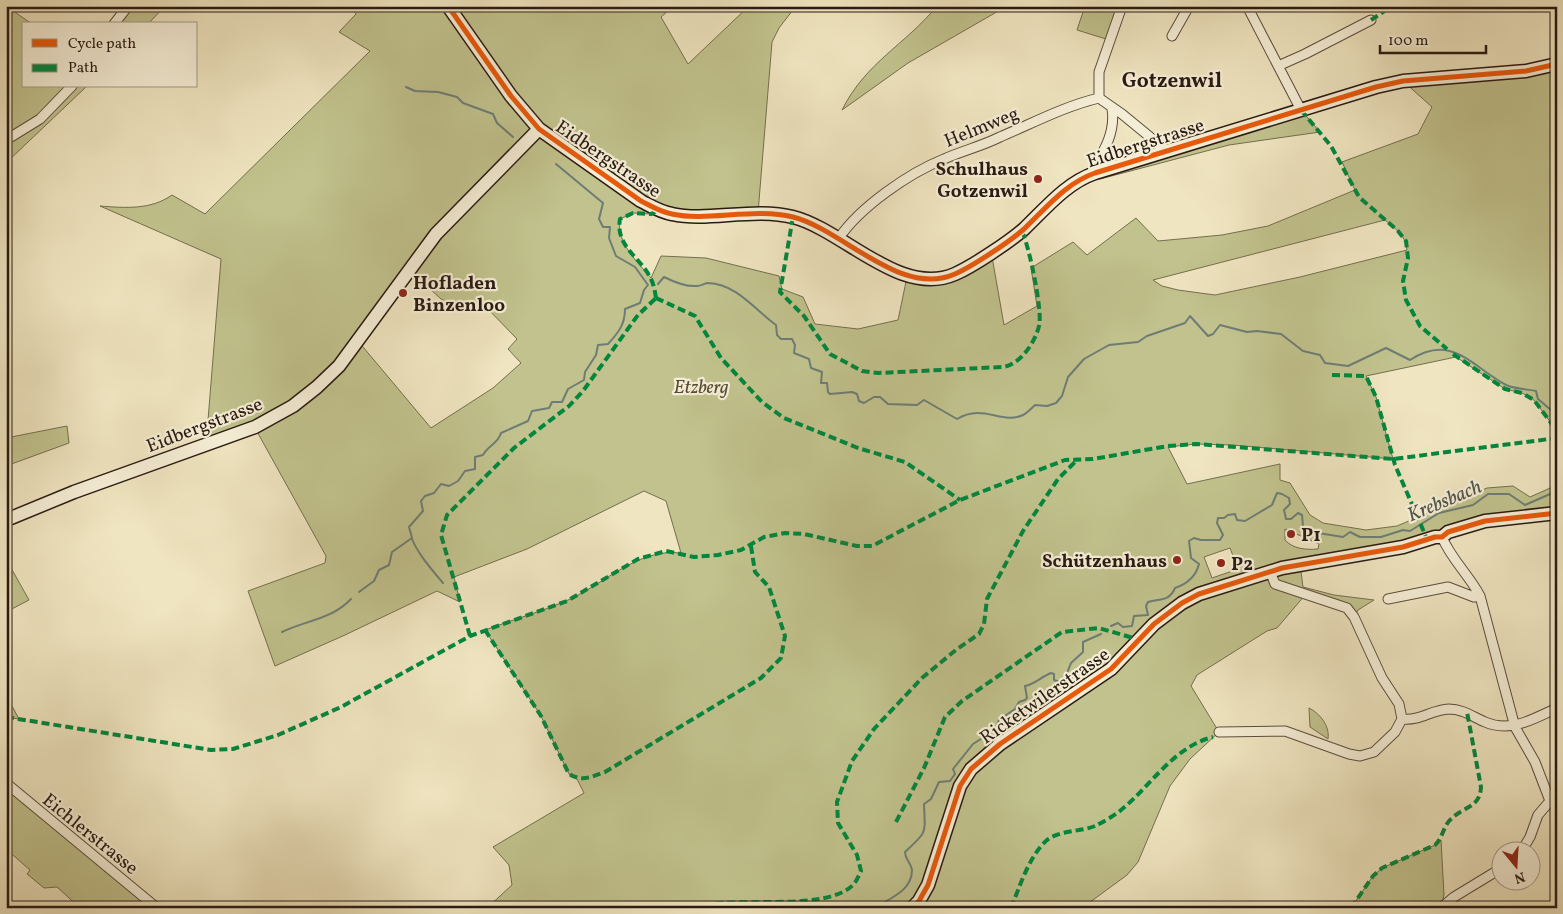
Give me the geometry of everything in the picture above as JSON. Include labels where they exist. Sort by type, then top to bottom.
[{"type":"street","points":[[116,22],[128,6]]},
{"type":"street","points":[[448,6],[510,96],[538,129]]},
{"type":"street","points":[[1122,6],[1099,72],[1099,98],[1112,109],[1122,114],[1166,151]]},
{"type":"street","points":[[1172,36],[1190,6]]},
{"type":"street","points":[[1247,6],[1301,110]]},
{"type":"street","points":[[1278,66],[1372,20]]},
{"type":"street","name":"Eidbergstrasse","points":[[6,520],[74,492],[255,428],[293,406],[317,388],[338,366],[436,234],[538,129],[641,201],[658,210],[688,215],[758,212],[793,217],[839,238],[907,277],[928,279],[946,277],[963,270],[1022,230],[1065,190],[1090,175],[1301,110],[1403,81],[1526,72],[1557,64]]},
{"type":"street","points":[[6,140],[40,119],[70,88]]},
{"type":"street","name":"Helmweg","points":[[839,238],[860,212],[914,175],[943,159],[990,142],[1079,102],[1099,98]]},
{"type":"street","points":[[1090,175],[1107,144],[1113,119],[1112,109]]},
{"type":"street","name":"Ricketwilerstrasse","points":[[912,908],[919,901],[928,885],[960,786],[971,769],[985,755],[1110,669],[1154,624],[1182,603],[1199,594],[1270,571],[1299,564],[1386,551],[1435,537],[1442,537],[1448,532],[1485,521],[1557,513]]},
{"type":"street","points":[[1442,537],[1452,557],[1472,580],[1480,596],[1515,726],[1535,762],[1553,801],[1538,815],[1527,842]]},
{"type":"street","points":[[1219,732],[1285,731],[1360,756],[1374,752],[1395,732],[1402,718],[1398,704],[1382,678],[1354,617],[1347,608],[1275,584],[1270,571]]},
{"type":"street","points":[[1388,599],[1448,587],[1474,597],[1480,596]]},
{"type":"street","points":[[1402,718],[1415,720],[1432,711],[1450,709],[1467,712],[1486,722],[1515,726],[1557,708]]},
{"type":"street","name":"Eichlerstrasse","points":[[6,783],[157,908]]},
{"type":"street","points":[[1441,908],[1454,897],[1490,875]]},
{"type":"green space","points":[[6,6],[29,22],[22,22],[22,88],[85,88],[7,162],[6,37],[13,30],[6,25]]},
{"type":"green space","points":[[128,6],[165,6],[150,22],[116,22]]},
{"type":"green space","name":"Etzberg","points":[[350,6],[665,6],[668,11],[661,17],[688,64],[749,6],[796,6],[779,28],[772,42],[758,213],[658,210],[651,214],[633,213],[620,219],[621,236],[634,258],[651,278],[661,256],[706,258],[779,276],[782,289],[803,297],[815,324],[858,329],[898,320],[907,277],[936,279],[991,251],[1004,325],[1037,306],[1031,268],[1073,242],[1087,255],[1136,218],[1158,241],[1222,235],[1268,226],[1355,190],[1342,162],[1418,134],[1432,107],[1403,81],[1557,64],[1557,431],[1534,400],[1522,393],[1505,389],[1456,357],[1366,376],[1376,397],[1393,459],[1232,445],[1196,444],[1168,447],[1187,484],[1280,464],[1280,480],[1290,483],[1310,515],[1323,523],[1366,530],[1397,526],[1487,488],[1513,486],[1530,497],[1557,485],[1557,513],[1464,527],[1300,564],[1303,587],[1334,595],[1374,600],[1358,610],[1354,617],[1347,608],[1306,594],[1277,628],[1267,631],[1197,675],[1191,686],[1219,732],[1190,759],[1170,786],[1138,862],[1127,875],[1082,908],[487,908],[512,885],[509,865],[493,847],[584,793],[577,779],[569,774],[541,716],[485,630],[566,601],[622,569],[650,556],[665,553],[681,553],[666,501],[644,491],[527,549],[454,577],[460,602],[437,591],[275,666],[248,591],[325,563],[326,556],[255,428],[206,445],[221,259],[100,206],[147,206],[172,195],[205,214],[370,51],[339,32],[356,14]],"holes":[[[1385,220],[1397,230],[1405,241],[1407,250],[1300,277],[1215,295],[1178,290],[1162,286],[1153,280]],[[409,270],[441,299],[466,310],[483,304],[517,339],[508,349],[521,363],[493,388],[431,428],[358,341]],[[1285,529],[1319,544],[1318,549],[1304,549],[1296,547],[1285,540]],[[1230,548],[1238,569],[1212,578],[1204,557]]]},
{"type":"green space","points":[[937,6],[1007,6],[908,63],[842,110],[862,79],[925,20]]},
{"type":"green space","points":[[1085,6],[1117,6],[1106,39],[1077,30]]},
{"type":"green space","points":[[1301,110],[1320,132],[1229,145],[1100,179],[1095,173]]},
{"type":"green space","points":[[67,426],[69,443],[6,466],[6,438]]},
{"type":"green space","points":[[6,559],[29,600],[6,612]]},
{"type":"green space","points":[[6,695],[19,719],[6,717]]},
{"type":"green space","points":[[1309,708],[1326,724],[1328,739],[1310,727]]},
{"type":"green space","points":[[6,783],[157,908],[80,908],[57,887],[44,888],[27,874],[30,870],[6,849]]},
{"type":"green space","points":[[1441,840],[1444,895],[1441,908],[1351,908],[1373,876],[1382,868],[1435,845]]},
{"type":"waterway","points":[[406,87],[415,91],[438,92],[457,97],[463,103],[493,114],[497,123],[513,137]]},
{"type":"waterway","points":[[359,592],[374,581],[379,570],[389,565],[392,552],[412,538],[409,527],[423,511],[421,501],[425,496],[434,493],[441,484],[449,486],[458,481],[465,471],[475,469],[475,457],[483,455],[498,440],[501,433],[528,421],[532,411],[549,408],[552,402],[562,402],[568,389],[584,380],[585,372],[596,355],[598,345],[608,344],[618,332],[624,320],[625,309],[640,303],[644,290],[648,285],[635,267],[616,256],[609,238],[610,227],[603,227],[599,219],[603,203],[556,164]]},
{"type":"waterway","points":[[658,284],[664,277],[689,286],[708,283],[718,284],[737,293],[776,325],[777,335],[781,339],[792,339],[795,345],[794,353],[809,359],[811,368],[822,372],[821,383],[827,383],[830,394],[852,392],[857,394],[859,401],[864,403],[874,397],[880,397],[888,404],[917,405],[924,400],[957,419],[975,413],[1007,418],[1015,417],[1025,414],[1035,405],[1047,406],[1056,403],[1062,396],[1068,377],[1084,359],[1109,345],[1138,342],[1147,336],[1185,323],[1190,316],[1208,336],[1213,334],[1220,325],[1247,332],[1257,331],[1281,334],[1303,351],[1320,355],[1325,363],[1348,366],[1386,348],[1410,360],[1425,353],[1438,350],[1450,351],[1461,355],[1506,385],[1536,391],[1538,399],[1551,410],[1557,420]]},
{"type":"waterway","name":"Krebsbach","points":[[1111,626],[1118,623],[1123,627],[1132,626],[1134,616],[1148,615],[1146,606],[1148,602],[1167,598],[1175,588],[1190,579],[1196,572],[1199,564],[1191,558],[1189,541],[1194,538],[1220,540],[1223,535],[1217,523],[1218,518],[1235,514],[1237,520],[1245,521],[1272,505],[1277,493],[1289,498],[1290,504],[1284,510],[1286,519],[1291,519],[1298,513],[1302,515],[1303,526],[1306,531],[1343,537],[1350,532],[1360,537],[1381,537],[1403,530],[1410,531],[1439,513],[1473,505],[1488,494],[1509,494],[1525,505],[1557,491]]},
{"type":"waterway","points":[[412,539],[422,556],[443,583]]},
{"type":"waterway","points":[[282,632],[327,616],[351,599]]},
{"type":"waterway","name":"Krebsbach","points":[[875,908],[899,893],[908,883],[912,870],[905,852],[918,840],[924,831],[924,804],[931,799],[939,782],[950,781],[955,774],[953,769],[973,744],[995,730],[999,720],[1015,709],[1019,702],[1027,698],[1025,686],[1051,673],[1054,674],[1054,680],[1060,682],[1065,678],[1071,663],[1083,652],[1083,642],[1101,634]]},
{"type":"marked path","points":[[1371,20],[1392,6]]},
{"type":"marked path","points":[[1301,110],[1331,146],[1359,197],[1398,231],[1406,241],[1408,258],[1403,281],[1406,300],[1420,326],[1447,349]]},
{"type":"marked path","points":[[656,298],[654,286],[647,271],[625,244],[619,229],[620,219],[633,213],[651,214],[658,210]]},
{"type":"marked path","points":[[793,217],[780,292],[804,316],[830,354],[862,371],[878,373],[1002,367],[1008,366],[1020,358],[1034,339],[1040,318],[1035,278],[1022,231]]},
{"type":"marked path","points":[[656,298],[695,316],[721,358],[762,402],[784,418],[858,448],[905,462],[960,500]]},
{"type":"marked path","points":[[470,636],[441,535],[447,515],[514,448],[569,406],[583,391],[638,315],[656,298]]},
{"type":"marked path","points":[[1453,354],[1505,389],[1522,393],[1534,400],[1557,431]]},
{"type":"marked path","points":[[1332,375],[1366,376],[1376,397],[1395,465],[1427,539]]},
{"type":"marked path","points":[[6,717],[211,750],[233,749],[278,735],[341,707],[470,636],[567,601],[638,559],[666,551],[694,557],[718,555],[741,550],[764,537],[785,533],[804,534],[857,546],[872,546],[960,500],[1065,460],[1093,459],[1168,446],[1196,444],[1393,459],[1557,438]]},
{"type":"marked path","points":[[692,908],[709,904],[801,901],[822,898],[841,893],[854,884],[861,871],[857,855],[838,823],[837,802],[852,761],[874,729],[922,678],[957,649],[979,634],[984,624],[987,599],[1023,531],[1058,479],[1078,459]]},
{"type":"marked path","points":[[485,630],[541,716],[569,774],[578,778],[595,776],[605,772],[761,678],[781,658],[785,636],[769,587],[755,572],[751,546]]},
{"type":"marked path","points":[[896,822],[924,768],[945,717],[962,701],[1062,632],[1099,628],[1140,640]]},
{"type":"marked path","points":[[1351,908],[1373,876],[1382,868],[1435,845],[1448,822],[1478,799],[1481,787],[1467,712]]},
{"type":"marked path","points":[[1011,908],[1030,863],[1047,840],[1058,834],[1095,826],[1112,817],[1174,758],[1186,749],[1213,737]]},
{"type":"cycle path","points":[[448,6],[511,96],[539,129],[641,201],[664,212],[686,216],[762,213],[793,217],[812,224],[893,270],[914,277],[934,279],[955,274],[991,253],[1024,229],[1048,205],[1075,183],[1095,173],[1376,87],[1403,81],[1526,71],[1557,64]]},
{"type":"cycle path","points":[[912,908],[919,901],[928,885],[960,786],[971,769],[1000,744],[1111,669],[1154,624],[1182,603],[1199,594],[1282,568],[1403,547],[1435,537],[1442,537],[1448,532],[1485,521],[1557,513]]},
{"type":"place","name":"Schulhaus Gotzenwil","points":[[1038,179]]},
{"type":"place","name":"Hofladen Binzenloo","points":[[403,293]]},
{"type":"place","name":"P1","points":[[1291,534]]},
{"type":"place","name":"Schützenhaus","points":[[1177,560]]},
{"type":"place","name":"P2","points":[[1221,563]]},
{"type":"district","name":"Gotzenwil","points":[[1172,80]]}]
